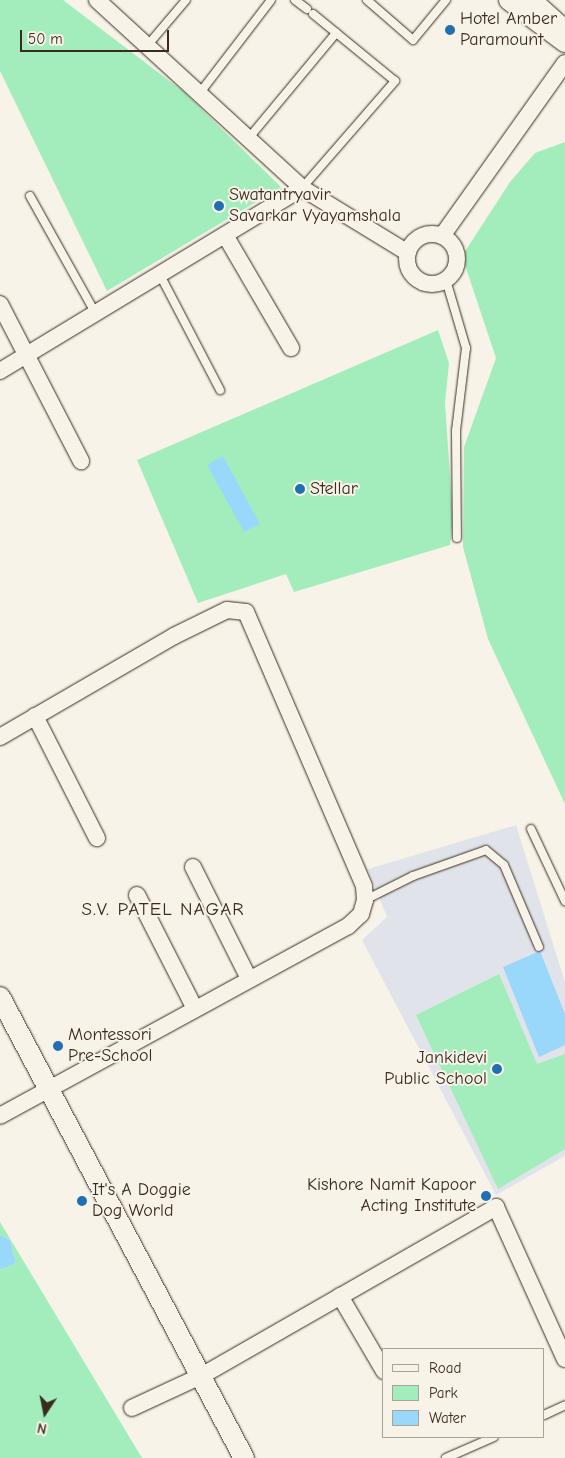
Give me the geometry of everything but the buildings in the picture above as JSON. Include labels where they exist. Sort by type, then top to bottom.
[{"type":"street","points":[[97,0],[302,188],[408,253]]},
{"type":"street","points":[[509,0],[565,42]]},
{"type":"street","points":[[531,0],[565,32]]},
{"type":"street","points":[[442,236],[565,63]]},
{"type":"street","points":[[0,372],[302,188]]},
{"type":"street","points":[[225,235],[291,348]]},
{"type":"street","points":[[424,236],[442,236],[451,243],[457,260],[446,280],[429,284],[418,279],[408,264],[408,253],[424,236]]},
{"type":"street","points":[[0,304],[81,461]]},
{"type":"street","points":[[0,737],[174,636],[227,610],[246,612],[364,886],[365,900],[361,914],[348,926],[0,1116]]},
{"type":"street","points":[[35,716],[97,838]]},
{"type":"street","points":[[193,867],[249,979]]},
{"type":"street","points":[[136,895],[195,1009]]},
{"type":"street","points":[[0,997],[48,1090],[203,1374],[244,1458]]},
{"type":"street","points":[[132,1408],[203,1374],[496,1207],[565,1359]]},
{"type":"street","points":[[340,1296],[382,1368]]},
{"type":"lane","points":[[147,46],[186,0]]},
{"type":"lane","points":[[198,94],[271,0]]},
{"type":"lane","points":[[296,0],[395,81],[302,188]]},
{"type":"lane","points":[[367,0],[413,40],[446,0]]},
{"type":"lane","points":[[248,139],[336,33]]},
{"type":"lane","points":[[30,196],[96,314]]},
{"type":"lane","points":[[160,275],[220,390]]},
{"type":"lane","points":[[446,280],[466,348],[456,431],[457,538]]},
{"type":"lane","points":[[531,829],[565,901]]},
{"type":"lane","points":[[365,900],[413,876],[486,850],[504,865],[539,947]]},
{"type":"lane","points":[[545,1415],[565,1405]]},
{"type":"lane","points":[[446,1458],[492,1438]]},
{"type":"shaded area","name":"Jankidevi Public School","points":[[516,825],[565,982],[565,1156],[496,1195],[362,940],[387,917],[368,869]]},
{"type":"green space","points":[[0,0],[63,0],[184,92],[281,187],[107,291],[0,71]]},
{"type":"green space","points":[[565,142],[565,804],[488,639],[463,547],[464,447],[496,358],[462,256],[510,182],[535,153]]},
{"type":"green space","name":"Stellar","points":[[438,330],[449,363],[445,403],[453,519],[450,545],[294,592],[286,574],[198,603],[137,460]]},
{"type":"green space","points":[[499,974],[537,1064],[565,1054],[565,1149],[498,1189],[416,1015]]},
{"type":"green space","points":[[0,1222],[142,1458],[0,1458],[0,1270],[16,1263],[10,1240],[0,1235]]},
{"type":"water","points":[[223,456],[260,524],[244,532],[207,465]]},
{"type":"water","points":[[540,951],[565,1014],[565,1045],[539,1057],[503,967]]},
{"type":"water","points":[[0,1235],[10,1240],[16,1263],[0,1270]]},
{"type":"place","name":"Hotel Amber Paramount","points":[[450,30]]},
{"type":"place","name":"Swatantryavir Savarkar Vyayamshala","points":[[219,206]]},
{"type":"place","name":"Stellar","points":[[300,489]]},
{"type":"place","name":"Montessori Pre-School","points":[[58,1046]]},
{"type":"place","name":"Jankidevi Public School","points":[[497,1069]]},
{"type":"place","name":"Kishore Namit Kapoor Acting Institute","points":[[486,1196]]},
{"type":"place","name":"It's A Doggie Dog World","points":[[82,1201]]},
{"type":"district","name":"S.V. PATEL NAGAR","points":[[163,910]]}]
